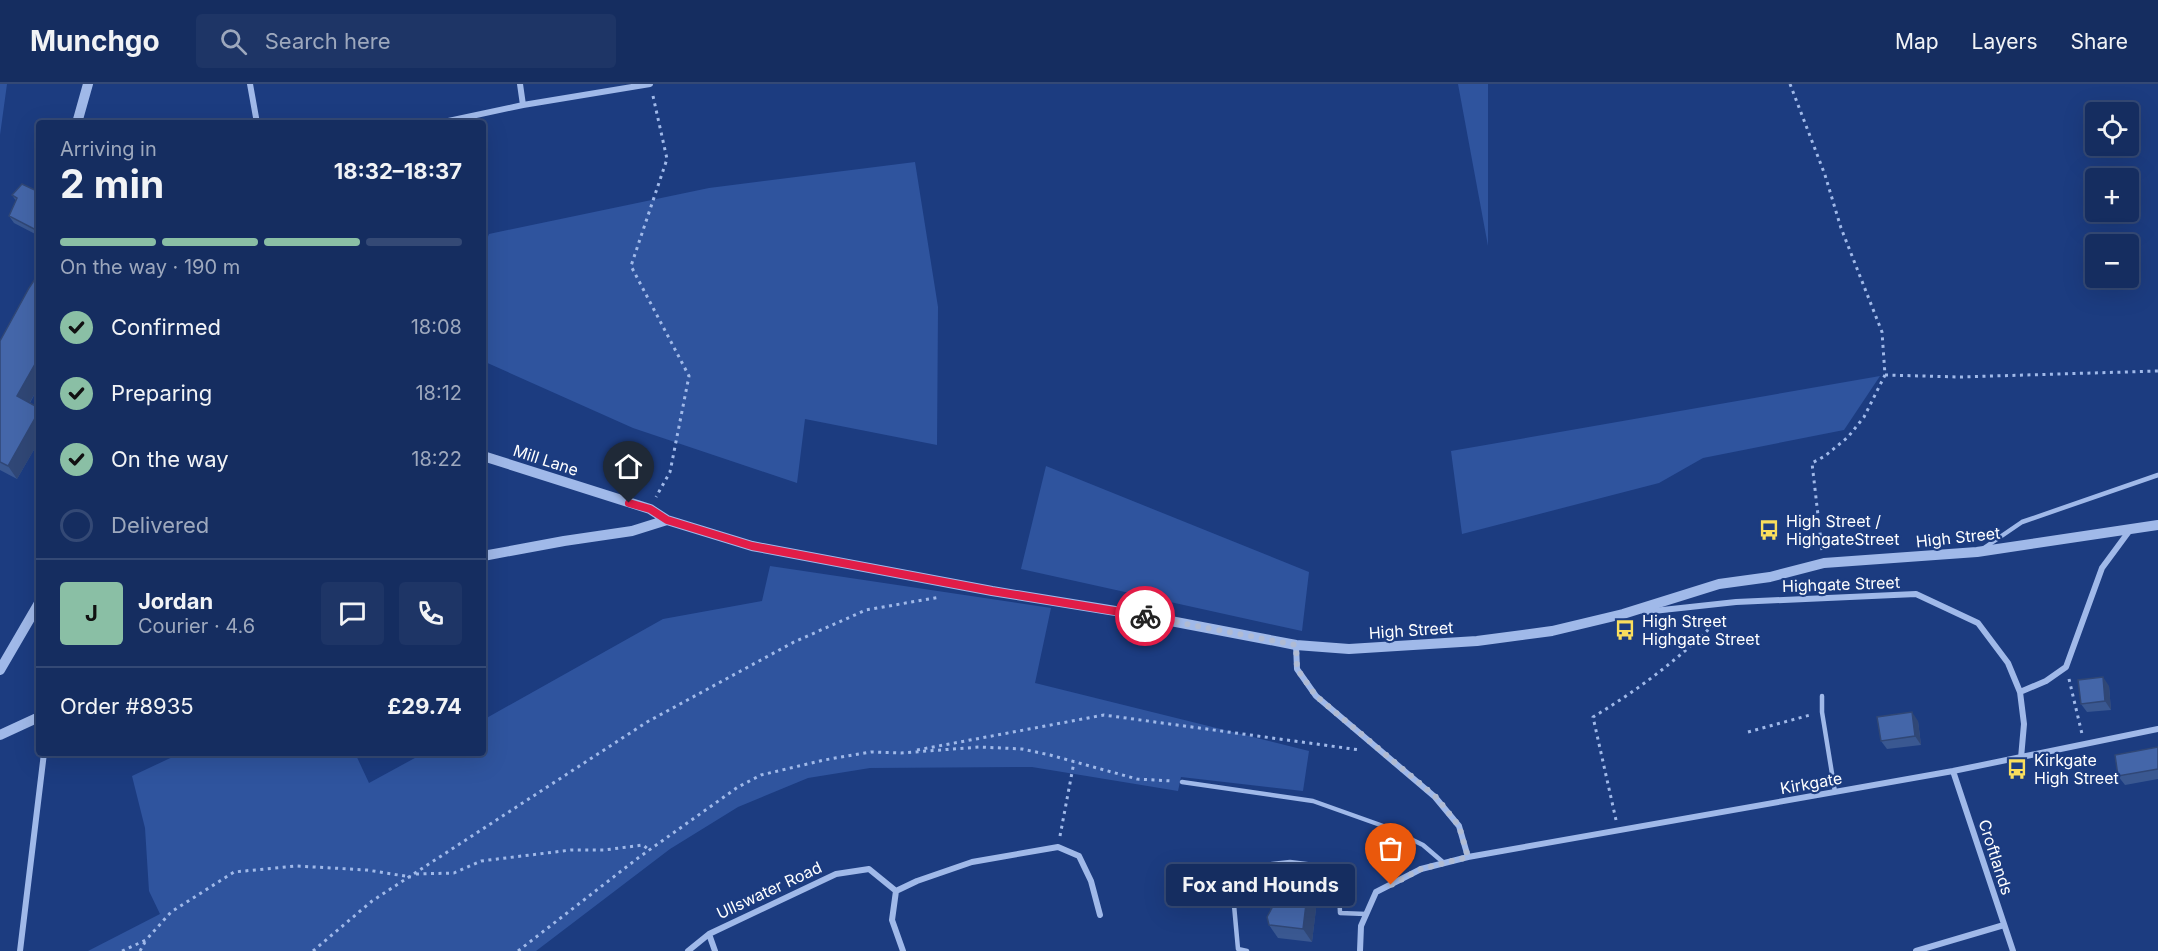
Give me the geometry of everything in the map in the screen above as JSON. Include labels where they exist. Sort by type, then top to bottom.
[{"type":"street","points":[[77,120],[88,84]]},
{"type":"street","points":[[250,84],[256,120]]},
{"type":"street","points":[[520,84],[523,105]]},
{"type":"street","points":[[453,120],[523,105],[650,84]]},
{"type":"street","name":"Mill Lane","points":[[486,457],[650,509],[667,520]]},
{"type":"street","points":[[486,555],[632,531],[667,520]]},
{"type":"street","name":"High Street","points":[[667,520],[752,546],[1296,645],[1349,649],[1477,640],[1552,631],[1623,614],[1719,584],[1770,577],[1824,563],[1977,552],[2158,525]]},
{"type":"street","points":[[2019,692],[2046,681],[2066,667],[2102,568],[2130,529]]},
{"type":"street","name":"Highgate Street","points":[[1623,614],[1736,602],[1916,594],[1978,623],[2008,663],[2019,692],[2024,724],[2021,758]]},
{"type":"street","points":[[0,670],[36,608]]},
{"type":"street","points":[[1296,645],[1297,669],[1316,696],[1436,797],[1459,826],[1468,857]]},
{"type":"street","points":[[0,735],[36,718]]},
{"type":"street","name":"Kirkgate","points":[[1366,914],[1376,892],[1421,869],[1468,857],[1953,771],[2158,729]]},
{"type":"street","points":[[20,951],[44,756]]},
{"type":"street","name":"Croftlands","points":[[1953,771],[2013,951]]},
{"type":"street","points":[[903,951],[892,920],[896,891],[917,881],[972,862],[1058,847],[1079,856],[1090,881],[1100,915]]},
{"type":"street","name":"Ullswater Road","points":[[688,951],[709,934],[836,874],[868,869],[896,891]]},
{"type":"street","points":[[1360,951],[1361,926],[1366,914]]},
{"type":"street","points":[[1916,951],[2004,924]]},
{"type":"street","points":[[709,934],[715,951]]},
{"type":"lane","points":[[1977,552],[2022,522],[2158,475]]},
{"type":"lane","points":[[1822,696],[1822,712],[1835,792]]},
{"type":"lane","points":[[1182,782],[1313,801],[1386,827],[1423,845],[1444,863]]},
{"type":"lane","points":[[1247,951],[1238,949],[1233,894],[1248,867],[1290,862],[1338,868],[1340,913],[1366,914]]},
{"type":"path","points":[[650,84],[668,159],[632,266],[689,376],[670,472],[650,509]]},
{"type":"path","points":[[1790,84],[1825,175],[1841,228],[1882,332],[1885,375],[1864,417],[1848,437],[1825,456],[1812,463],[1824,563]]},
{"type":"path","points":[[1885,375],[1960,377],[2158,371]]},
{"type":"path","points":[[313,951],[372,901],[647,722],[794,642],[866,609],[947,596]]},
{"type":"path","points":[[1619,831],[1593,717],[1636,691],[1706,633],[1736,602]]},
{"type":"path","points":[[2066,667],[2085,744]]},
{"type":"path","points":[[1748,732],[1822,712]]},
{"type":"path","points":[[901,753],[1104,715],[1383,753]]},
{"type":"path","points":[[518,951],[649,850],[738,787],[761,775],[871,752],[901,753],[980,747],[1012,748],[1050,755],[1137,779],[1182,782]]},
{"type":"path","points":[[1058,847],[1074,762]]},
{"type":"path","points":[[416,874],[454,873],[481,861],[571,850],[604,850],[643,845],[649,850]]},
{"type":"path","points":[[140,951],[146,940],[171,912],[234,872],[296,866],[368,870],[411,877]]},
{"type":"path","points":[[122,951],[146,940]]},
{"type":"shaded area","points":[[0,84],[7,84],[0,135]]},
{"type":"shaded area","points":[[1458,84],[1488,84],[1488,246]]},
{"type":"shaded area","points":[[915,162],[938,307],[937,445],[805,419],[797,483],[633,428],[486,362],[486,242],[489,234],[709,188]]},
{"type":"shaded area","points":[[1880,376],[1844,430],[1703,458],[1659,483],[1462,534],[1451,451]]},
{"type":"shaded area","points":[[1046,466],[1309,572],[1302,631],[1021,569]]},
{"type":"shaded area","points":[[770,566],[1051,608],[1035,683],[1309,751],[1303,791],[1181,777],[1178,791],[1032,767],[870,768],[808,778],[738,807],[670,849],[536,951],[88,951],[160,914],[149,891],[145,828],[132,776],[175,756],[356,756],[369,783],[418,756],[486,756],[486,718],[663,619],[762,601]]},
{"type":"building","points":[[22,184],[36,191],[36,230],[9,216],[17,198],[12,195]]},
{"type":"building","points":[[36,279],[36,362],[17,396],[36,406],[36,416],[8,466],[0,462],[0,341]]},
{"type":"building","points":[[2103,677],[2105,701],[2081,704],[2078,680]]},
{"type":"building","points":[[1912,712],[1915,736],[1881,741],[1877,717]]},
{"type":"building","points":[[2158,747],[2158,769],[2118,776],[2115,755]]},
{"type":"building","points":[[1287,867],[1310,871],[1303,929],[1269,925],[1267,917],[1273,906],[1266,902],[1263,894],[1264,884],[1271,876],[1286,873]]},
{"type":"way so far","points":[[1145,616],[1296,645],[1297,669],[1316,696],[1436,797],[1459,826],[1468,857],[1421,869],[1391,885]]},
{"type":"place","name":"High Street / HighgateStreet","points":[[1769,530]]},
{"type":"place","name":"High Street Highgate Street","points":[[1625,630]]},
{"type":"place","name":"Kirkgate High Street","points":[[2017,769]]},
{"type":"place","name":"Fox and Hounds","points":[[1391,885]]},
{"type":"route","points":[[629,503],[650,509],[667,520],[752,546],[992,591],[1145,616]]}]
